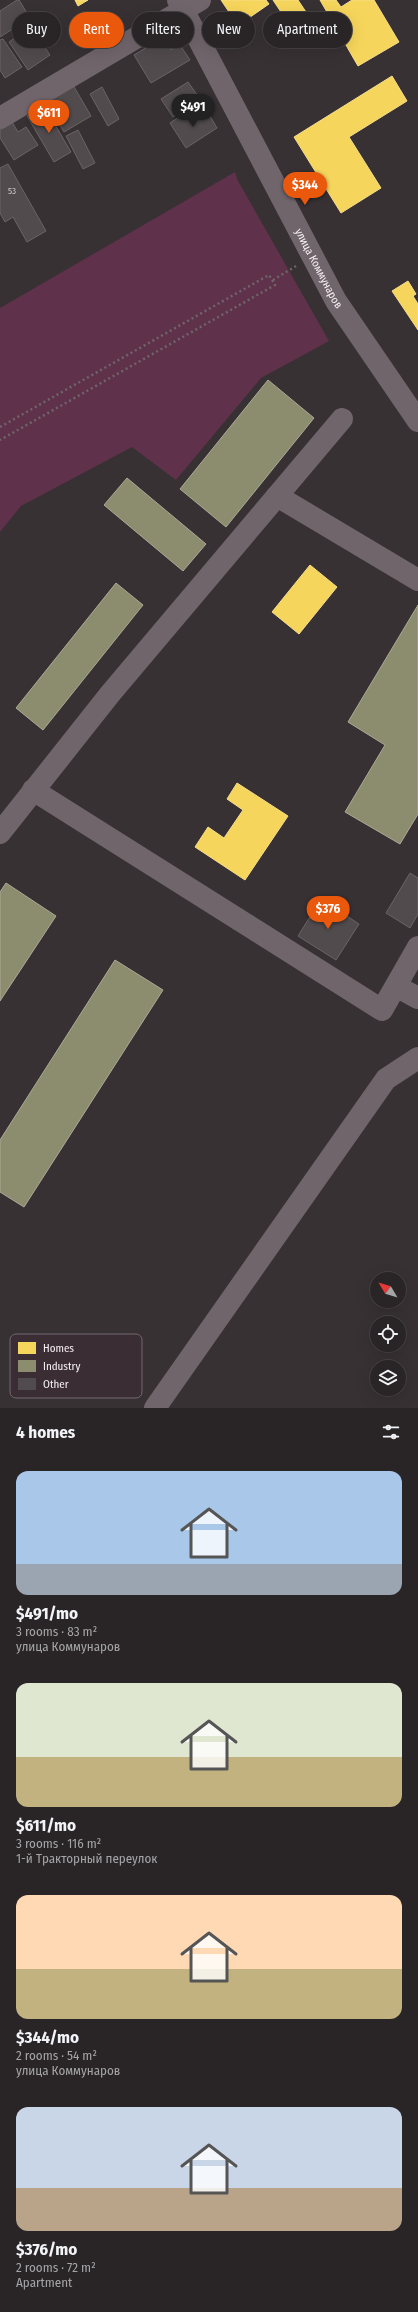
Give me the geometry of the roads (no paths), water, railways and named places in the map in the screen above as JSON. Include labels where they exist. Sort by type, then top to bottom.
[{"type":"street","points":[[0,118],[187,3]]},
{"type":"street","name":"улица Коммунаров","points":[[187,3],[336,301],[418,421]]},
{"type":"street","points":[[0,833],[110,694],[342,419]]},
{"type":"street","points":[[277,496],[418,580]]},
{"type":"street","points":[[33,790],[382,1010],[418,947]]},
{"type":"street","points":[[396,986],[418,998]]},
{"type":"street","points":[[155,1408],[386,1079],[418,1058]]}]
